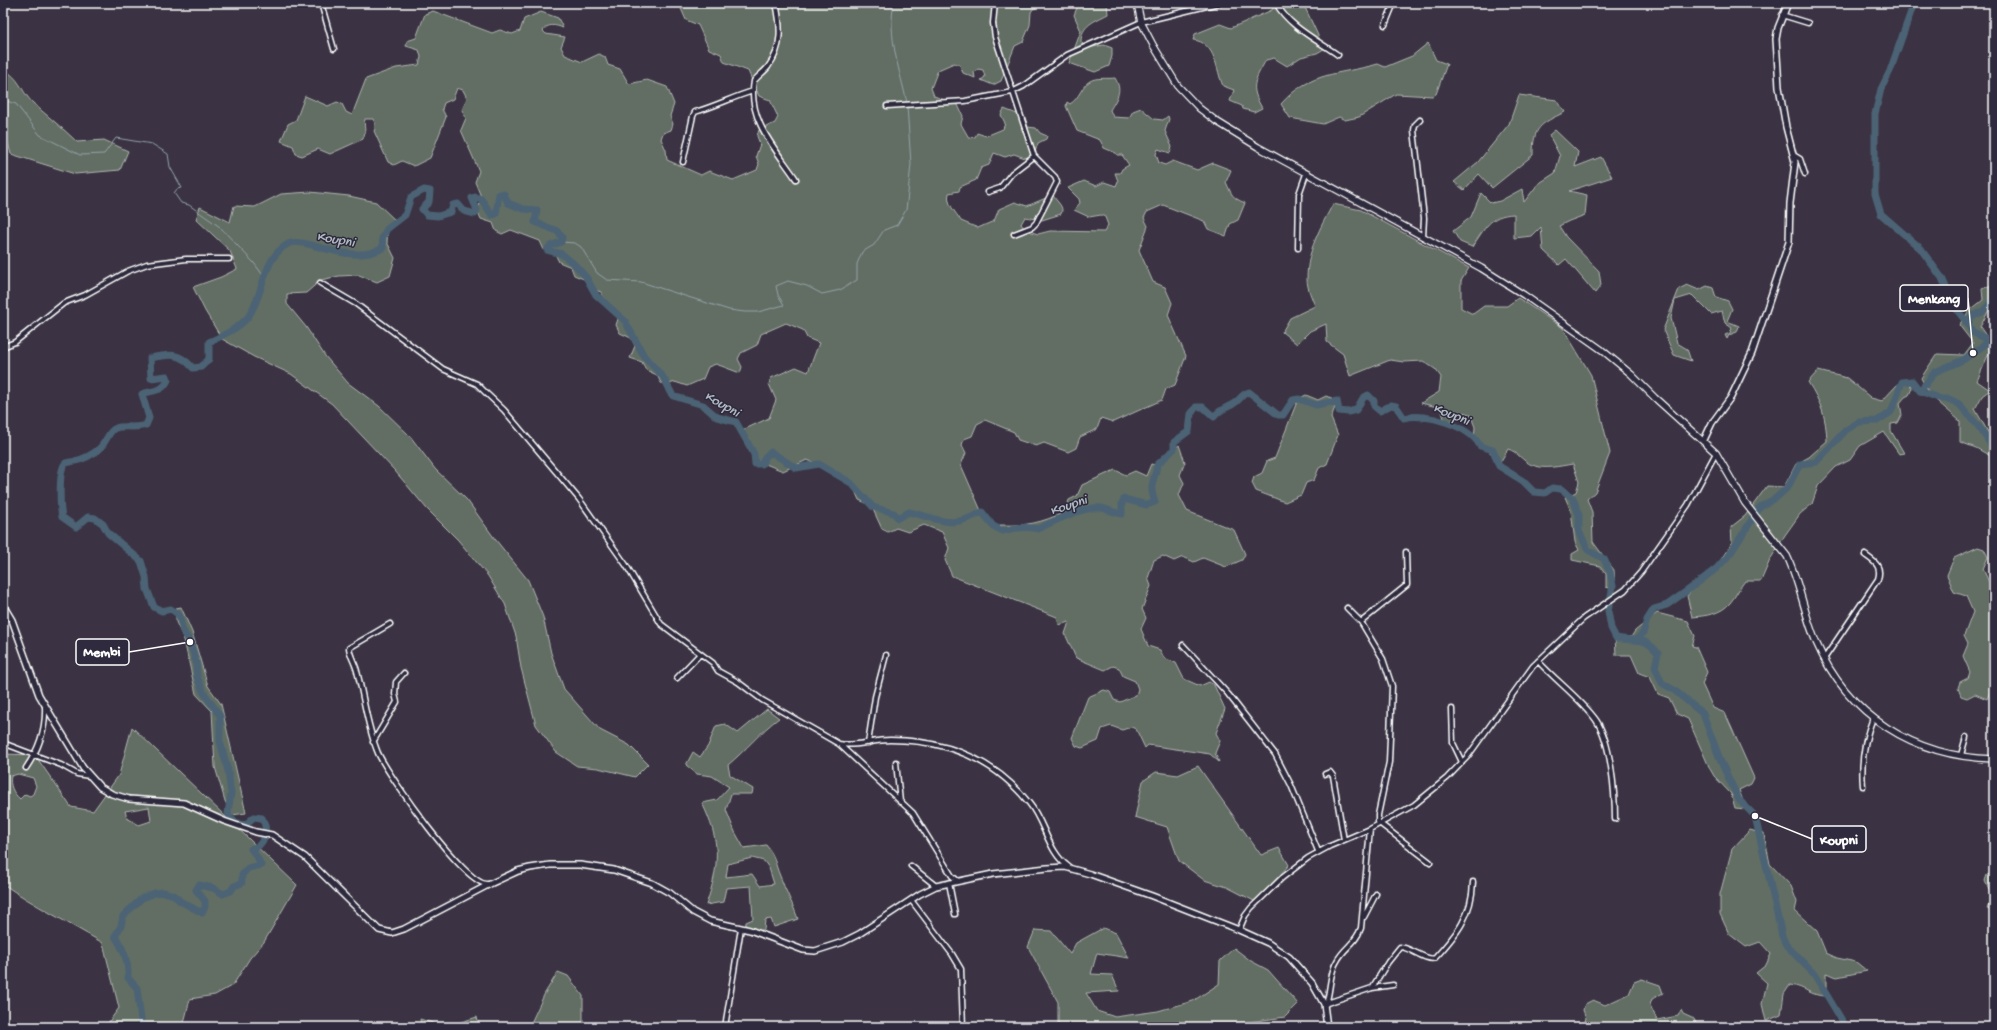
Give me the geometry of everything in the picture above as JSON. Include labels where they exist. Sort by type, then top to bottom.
[{"type":"main road","points":[[1137,3],[1141,22],[1172,77],[1183,92],[1199,108],[1243,138],[1306,174],[1422,238],[1481,268],[1567,325],[1631,374],[1655,398],[1704,440],[1716,453],[1751,511],[1787,556],[1792,565],[1805,613],[1824,659],[1847,692],[1873,718],[1906,739],[1932,748],[1961,755],[1994,759]]},
{"type":"street","points":[[321,3],[334,49]]},
{"type":"street","points":[[776,3],[781,26],[778,48],[767,67],[754,81],[755,112],[758,123],[796,178]]},
{"type":"street","points":[[995,3],[993,23],[995,37],[1034,156],[1055,177],[1057,182],[1032,227],[1014,234]]},
{"type":"street","points":[[887,106],[964,101],[1012,92],[1024,86],[1067,55],[1141,22],[1219,3]]},
{"type":"street","points":[[1276,3],[1281,12],[1290,20],[1338,55]]},
{"type":"street","points":[[1385,25],[1394,3]]},
{"type":"street","points":[[1704,440],[1712,423],[1731,397],[1752,353],[1783,261],[1790,231],[1789,211],[1795,156],[1786,127],[1779,87],[1776,40],[1782,15],[1788,3]]},
{"type":"street","points":[[1782,15],[1808,23]]},
{"type":"street","points":[[683,162],[693,116],[696,112],[715,106],[731,97],[754,91]]},
{"type":"street","points":[[1420,120],[1414,126],[1414,130],[1424,218],[1422,238]]},
{"type":"street","points":[[988,192],[1000,188],[1012,173],[1034,156]]},
{"type":"street","points":[[1795,156],[1800,159],[1805,174]]},
{"type":"street","points":[[1298,248],[1299,194],[1306,174]]},
{"type":"street","points":[[3,347],[15,342],[64,303],[85,295],[128,270],[147,264],[186,259],[229,259]]},
{"type":"street","points":[[320,284],[356,304],[443,369],[477,384],[504,410],[578,499],[626,565],[661,624],[713,663],[718,671],[738,682],[762,700],[838,744],[913,813],[952,876],[958,881]]},
{"type":"street","points":[[1239,930],[1248,911],[1282,878],[1318,851],[1370,829],[1414,805],[1429,794],[1462,762],[1523,678],[1538,661],[1584,618],[1608,602],[1634,581],[1688,505],[1716,453]]},
{"type":"street","points":[[1361,622],[1407,584],[1406,552]]},
{"type":"street","points":[[1824,659],[1878,579],[1880,569],[1877,564],[1865,555]]},
{"type":"street","points":[[3,605],[12,620],[32,679],[45,706],[89,776],[105,791],[119,797],[184,804],[218,819],[256,832],[272,835],[304,857],[371,924],[386,933],[392,933],[404,929],[492,883]]},
{"type":"street","points":[[1348,608],[1361,622],[1383,659],[1392,686],[1389,762],[1378,815],[1380,824],[1430,862]]},
{"type":"street","points":[[390,624],[349,648],[356,669],[373,742],[391,776],[416,812],[462,868],[486,885],[518,872],[537,867],[568,865],[603,868],[628,875],[662,888],[693,912],[705,919],[741,928],[797,948],[815,951],[843,942],[860,934],[911,900],[936,886],[993,874],[1047,868],[1073,869]]},
{"type":"street","points":[[1183,645],[1228,694],[1275,754],[1291,785],[1318,851]]},
{"type":"street","points":[[677,678],[700,654]]},
{"type":"street","points":[[868,743],[875,697],[886,655]]},
{"type":"street","points":[[1538,661],[1596,721],[1609,756],[1615,800],[1615,819]]},
{"type":"street","points":[[373,742],[396,704],[396,682],[404,673]]},
{"type":"street","points":[[26,768],[35,755],[44,729],[45,706]]},
{"type":"street","points":[[1452,709],[1453,743],[1462,762]]},
{"type":"street","points":[[1863,786],[1862,761],[1873,718]]},
{"type":"street","points":[[1961,755],[1966,737]]},
{"type":"street","points":[[838,744],[850,745],[890,740],[947,746],[974,756],[1004,778],[1027,800],[1038,816],[1060,858],[1068,867],[1152,896],[1268,943],[1289,957],[1306,975],[1325,1004]]},
{"type":"street","points":[[3,743],[61,765],[77,774],[89,776]]},
{"type":"street","points":[[896,762],[900,802]]},
{"type":"street","points":[[1324,774],[1330,772],[1333,776],[1344,840]]},
{"type":"street","points":[[1363,918],[1362,906],[1370,829]]},
{"type":"street","points":[[911,866],[936,886]]},
{"type":"street","points":[[1372,988],[1388,962],[1400,947],[1412,950],[1432,960],[1435,958],[1460,928],[1470,908],[1473,882]]},
{"type":"street","points":[[948,884],[956,914]]},
{"type":"street","points":[[1327,1027],[1325,1004],[1336,962],[1345,949],[1358,938],[1363,918],[1376,894]]},
{"type":"street","points":[[911,900],[952,954],[961,969],[963,1027]]},
{"type":"street","points":[[725,1027],[741,928]]},
{"type":"street","points":[[1325,1004],[1372,988],[1393,985]]},
{"type":"green space","points":[[676,3],[1043,3],[1031,12],[1030,25],[1023,42],[1015,46],[1001,81],[993,85],[981,80],[985,77],[983,70],[978,69],[974,72],[975,78],[963,73],[960,65],[954,63],[938,70],[931,88],[934,96],[958,105],[963,116],[961,124],[969,138],[975,137],[977,133],[986,136],[1003,129],[1005,123],[1001,115],[1004,109],[1025,117],[1028,127],[1036,128],[1040,133],[1047,136],[1046,139],[1038,143],[1034,155],[1025,158],[1014,154],[1005,157],[994,153],[989,165],[981,168],[976,180],[960,187],[959,191],[949,193],[948,197],[950,204],[961,221],[978,228],[994,221],[999,209],[1015,202],[1027,206],[1053,195],[1061,206],[1061,214],[1042,220],[1025,217],[1021,224],[1026,230],[1038,234],[1050,231],[1104,232],[1108,225],[1105,217],[1101,215],[1089,217],[1074,210],[1080,203],[1079,199],[1068,188],[1084,181],[1096,186],[1104,182],[1116,186],[1118,181],[1115,173],[1120,173],[1122,169],[1129,165],[1122,155],[1117,155],[1116,153],[1104,148],[1100,140],[1077,131],[1066,106],[1067,102],[1070,104],[1076,99],[1087,83],[1095,79],[1115,78],[1119,91],[1110,110],[1113,117],[1129,118],[1133,111],[1141,108],[1154,119],[1163,120],[1168,116],[1169,119],[1165,131],[1172,147],[1170,153],[1158,149],[1156,154],[1159,163],[1165,165],[1173,161],[1197,170],[1213,163],[1231,170],[1226,182],[1232,195],[1245,203],[1238,220],[1230,224],[1226,236],[1208,229],[1204,221],[1163,205],[1147,212],[1144,218],[1148,226],[1139,250],[1153,282],[1165,287],[1172,303],[1168,315],[1186,356],[1175,385],[1166,389],[1162,400],[1113,422],[1101,418],[1097,429],[1080,437],[1076,448],[1068,452],[1044,443],[1036,446],[1018,440],[1014,432],[985,420],[977,424],[972,436],[964,439],[962,445],[966,453],[961,465],[986,522],[1003,528],[1000,525],[1034,523],[1065,512],[1069,500],[1077,496],[1082,485],[1115,470],[1126,475],[1135,471],[1146,476],[1151,464],[1158,466],[1159,463],[1179,445],[1185,462],[1180,475],[1184,483],[1179,495],[1187,511],[1234,530],[1245,554],[1242,560],[1226,567],[1203,558],[1194,562],[1183,557],[1174,561],[1163,556],[1154,560],[1148,578],[1151,586],[1142,609],[1146,618],[1141,629],[1148,646],[1160,650],[1164,658],[1176,663],[1184,679],[1200,686],[1209,682],[1214,685],[1225,709],[1216,733],[1220,741],[1215,753],[1219,762],[1210,754],[1148,745],[1145,748],[1136,729],[1131,727],[1122,730],[1111,726],[1102,729],[1098,741],[1082,748],[1076,746],[1072,738],[1088,697],[1104,690],[1110,692],[1114,700],[1120,702],[1136,695],[1138,689],[1135,681],[1123,676],[1119,668],[1113,666],[1105,670],[1076,658],[1065,634],[1069,622],[1059,625],[1057,617],[952,576],[945,560],[949,548],[942,532],[924,525],[908,532],[896,528],[888,532],[882,529],[871,505],[859,500],[852,484],[840,479],[837,471],[807,460],[783,471],[753,459],[743,435],[745,429],[769,418],[776,400],[769,384],[771,378],[796,367],[808,372],[819,343],[807,338],[803,330],[786,323],[761,334],[757,345],[741,353],[738,359],[742,367],[740,373],[716,364],[708,367],[703,379],[687,386],[675,382],[667,385],[661,383],[657,375],[646,370],[642,362],[630,358],[635,346],[631,338],[620,333],[616,325],[620,313],[609,309],[601,292],[590,288],[586,280],[574,275],[571,267],[559,262],[555,254],[544,250],[540,241],[511,230],[502,234],[496,231],[493,223],[481,219],[477,210],[482,199],[475,182],[479,171],[461,130],[466,118],[462,110],[467,98],[463,90],[457,88],[453,99],[444,103],[442,109],[446,117],[430,158],[414,166],[402,161],[394,165],[388,162],[374,131],[375,123],[373,119],[365,119],[365,133],[363,139],[330,154],[318,149],[302,156],[296,154],[293,146],[281,141],[288,124],[296,120],[305,96],[328,106],[337,102],[342,104],[346,112],[352,115],[366,79],[396,68],[419,65],[421,57],[419,50],[406,46],[407,41],[416,38],[425,14],[433,11],[492,33],[500,30],[512,34],[520,31],[524,19],[541,12],[558,18],[563,28],[549,26],[543,31],[546,34],[565,37],[561,47],[565,55],[582,62],[599,54],[605,57],[608,65],[620,69],[629,84],[647,80],[667,87],[674,104],[670,116],[673,124],[671,130],[663,133],[661,139],[666,150],[667,160],[701,175],[709,171],[733,180],[757,170],[759,164],[756,156],[760,144],[757,136],[759,130],[775,123],[778,117],[770,100],[759,96],[748,71],[724,62],[721,54],[709,49],[698,25],[686,20],[679,4]]},
{"type":"green space","points":[[1079,3],[1107,3],[1108,14],[1090,24],[1083,31],[1082,36],[1081,42],[1087,48],[1104,45],[1112,48],[1112,56],[1109,66],[1095,72],[1069,63],[1081,31],[1074,15]]},
{"type":"green space","points":[[1275,3],[1303,3],[1321,42],[1329,46],[1317,53],[1301,57],[1287,66],[1274,58],[1266,60],[1256,78],[1255,83],[1256,94],[1262,108],[1254,112],[1243,109],[1242,106],[1230,101],[1234,90],[1223,86],[1211,51],[1201,42],[1193,40],[1195,34],[1220,24],[1231,28],[1272,10]]},
{"type":"green space","points":[[1428,43],[1436,60],[1447,64],[1436,94],[1432,96],[1396,94],[1359,117],[1345,120],[1339,117],[1323,124],[1290,118],[1281,104],[1303,85],[1314,80],[1378,64],[1385,67],[1412,56]]},
{"type":"green space","points":[[3,69],[17,81],[33,103],[77,142],[104,140],[128,151],[120,170],[75,174],[11,154],[3,124]]},
{"type":"green space","points":[[1519,95],[1557,100],[1565,112],[1544,123],[1534,138],[1533,155],[1492,188],[1479,174],[1464,190],[1454,182],[1478,162],[1509,124]]},
{"type":"green space","points":[[1555,130],[1578,152],[1575,167],[1601,157],[1612,177],[1569,191],[1587,195],[1585,215],[1559,226],[1566,237],[1599,271],[1601,285],[1595,293],[1566,259],[1559,265],[1543,250],[1541,227],[1532,236],[1514,238],[1514,214],[1499,217],[1493,220],[1484,229],[1472,247],[1460,242],[1453,231],[1471,217],[1481,193],[1491,203],[1500,201],[1522,189],[1524,202],[1538,184],[1555,173],[1560,156],[1549,135]]},
{"type":"green space","points":[[310,192],[349,196],[376,202],[397,222],[388,227],[387,242],[395,258],[390,276],[377,282],[359,275],[339,276],[321,280],[306,293],[287,294],[287,304],[306,327],[325,356],[348,383],[379,406],[410,436],[435,469],[467,500],[495,539],[528,580],[543,617],[551,653],[564,689],[600,730],[629,745],[648,764],[635,777],[598,768],[577,766],[556,752],[536,725],[521,668],[516,636],[505,604],[488,576],[458,540],[427,509],[395,471],[332,404],[291,374],[254,357],[222,339],[205,311],[193,287],[221,277],[237,269],[230,251],[196,219],[200,207],[230,222],[234,206],[255,207],[281,194]]},
{"type":"green space","points":[[1333,204],[1361,210],[1469,268],[1461,281],[1461,308],[1473,314],[1484,306],[1507,306],[1518,298],[1563,328],[1591,375],[1610,453],[1595,492],[1587,499],[1592,512],[1593,542],[1614,570],[1615,590],[1606,587],[1606,574],[1600,566],[1572,560],[1572,554],[1579,550],[1575,542],[1571,511],[1565,497],[1576,492],[1579,482],[1573,464],[1552,467],[1532,465],[1515,452],[1508,449],[1501,461],[1474,440],[1475,427],[1470,414],[1462,412],[1456,420],[1445,422],[1441,408],[1421,403],[1439,392],[1441,377],[1435,369],[1423,361],[1404,362],[1390,360],[1350,376],[1343,354],[1327,342],[1326,324],[1310,331],[1297,344],[1282,332],[1290,318],[1315,306],[1307,282],[1309,259],[1315,240]]},
{"type":"green space","points":[[1994,284],[1994,301],[1980,327],[1989,340],[1989,353],[1977,381],[1990,390],[1982,396],[1975,409],[1988,432],[1994,430],[1994,458],[1976,448],[1960,442],[1960,421],[1930,395],[1921,378],[1937,354],[1964,355],[1973,343],[1959,325],[1969,311],[1983,300],[1982,289]]},
{"type":"green space","points":[[1687,285],[1699,290],[1707,286],[1713,288],[1716,297],[1728,301],[1732,309],[1727,321],[1739,326],[1737,332],[1729,335],[1727,339],[1725,335],[1730,333],[1732,328],[1725,323],[1722,311],[1711,314],[1692,295],[1675,300],[1671,318],[1677,343],[1687,349],[1691,361],[1674,355],[1663,330],[1679,289]]},
{"type":"green space","points":[[1818,371],[1847,378],[1871,398],[1882,401],[1897,385],[1908,381],[1912,388],[1909,395],[1900,403],[1902,415],[1898,423],[1891,424],[1891,431],[1904,453],[1899,454],[1884,432],[1860,446],[1850,460],[1836,467],[1818,486],[1812,504],[1800,514],[1785,535],[1770,560],[1761,581],[1745,581],[1732,600],[1722,610],[1708,615],[1692,617],[1687,596],[1703,576],[1715,568],[1732,543],[1731,527],[1745,516],[1767,486],[1784,487],[1796,464],[1809,457],[1827,441],[1822,410],[1808,382]]},
{"type":"green space","points":[[1306,395],[1318,400],[1326,396],[1332,398],[1335,407],[1331,418],[1338,435],[1327,464],[1319,468],[1314,480],[1306,483],[1301,495],[1285,502],[1256,491],[1252,483],[1254,477],[1262,473],[1267,461],[1275,458],[1298,399]]},
{"type":"green space","points":[[1978,547],[1984,549],[1988,557],[1983,569],[1994,593],[1994,688],[1991,689],[1987,699],[1975,694],[1967,698],[1961,696],[1958,688],[1960,682],[1968,678],[1970,672],[1963,656],[1968,644],[1964,636],[1973,612],[1966,596],[1954,592],[1947,575],[1954,558]]},
{"type":"green space","points":[[181,607],[192,632],[208,686],[221,704],[246,813],[232,815],[225,801],[215,767],[212,711],[196,694],[184,640],[176,622],[176,608]]},
{"type":"green space","points":[[1657,613],[1688,621],[1695,636],[1692,646],[1696,647],[1707,672],[1702,684],[1713,708],[1725,713],[1754,778],[1751,784],[1739,790],[1746,809],[1735,808],[1731,794],[1714,776],[1688,719],[1677,714],[1669,698],[1658,694],[1650,677],[1639,673],[1631,655],[1616,655],[1615,636],[1631,637],[1635,631]]},
{"type":"green space","points":[[767,709],[779,718],[728,765],[730,775],[753,789],[752,794],[731,794],[726,810],[735,832],[744,848],[766,845],[769,849],[798,919],[774,927],[771,919],[765,920],[764,930],[745,931],[746,922],[753,919],[751,886],[726,888],[723,902],[706,905],[714,877],[716,853],[713,830],[702,803],[717,800],[729,787],[712,776],[697,774],[686,765],[693,752],[700,757],[708,746],[716,726],[725,724],[738,733]],"holes":[[[752,858],[764,861],[769,868],[774,884],[760,886],[752,874],[726,877],[728,864]]]},
{"type":"green space","points":[[132,727],[297,885],[264,942],[250,958],[233,985],[215,995],[190,999],[183,1027],[105,1027],[119,1008],[103,943],[3,884],[3,754],[35,755],[71,807],[93,811],[119,775]],"holes":[[[18,774],[33,778],[36,786],[33,794],[30,796],[25,794],[20,799],[15,794],[11,786],[11,776]],[[149,807],[151,821],[139,825],[127,818],[125,811]]]},
{"type":"green space","points":[[1198,766],[1261,855],[1279,848],[1289,865],[1256,902],[1227,887],[1204,880],[1179,861],[1167,827],[1135,817],[1143,781],[1156,772],[1178,775]]},
{"type":"green space","points":[[1750,830],[1764,834],[1770,864],[1791,886],[1797,902],[1795,911],[1817,931],[1826,953],[1837,958],[1856,962],[1867,971],[1837,977],[1826,973],[1826,996],[1816,995],[1790,985],[1784,994],[1781,1015],[1766,1021],[1762,1004],[1767,983],[1756,973],[1766,965],[1771,954],[1760,942],[1746,947],[1729,934],[1720,914],[1720,894],[1732,849]]},
{"type":"green space","points":[[1994,872],[1994,911],[1987,909],[1992,897],[1985,881],[1987,875]]},
{"type":"green space","points":[[1103,928],[1116,933],[1129,958],[1097,953],[1091,974],[1112,975],[1119,991],[1086,993],[1097,1011],[1115,1017],[1158,1011],[1193,1001],[1219,984],[1220,961],[1234,948],[1251,961],[1268,970],[1298,1004],[1285,1017],[1213,1027],[1058,1027],[1058,1002],[1028,947],[1035,930],[1051,931],[1070,954],[1076,943]]},
{"type":"green space","points":[[558,972],[568,976],[583,996],[583,1027],[529,1027],[545,993]]},
{"type":"green space","points":[[1642,979],[1660,985],[1663,993],[1652,999],[1650,1005],[1657,1020],[1678,1016],[1681,1010],[1683,1014],[1694,1019],[1698,1027],[1583,1027],[1586,1018],[1583,1010],[1585,1004],[1593,1000],[1605,1005],[1629,994],[1634,982]]},
{"type":"green space","points":[[477,1017],[479,1027],[445,1027]]},
{"type":"green space","points":[[420,1019],[445,1027],[421,1027]]},
{"type":"waterway","points":[[894,3],[892,15],[893,41],[907,103]]},
{"type":"waterway","points":[[1914,3],[1890,71],[1881,89],[1875,114],[1875,194],[1881,214],[1920,248],[1942,278],[1954,306],[1968,324]]},
{"type":"waterway","points":[[3,100],[16,104],[40,135],[80,155],[104,154],[116,138],[152,144],[168,154],[170,167],[182,188],[177,189],[174,193],[181,203],[189,205],[220,227],[254,263],[265,278]]},
{"type":"waterway","points":[[561,242],[575,243],[581,247],[597,273],[607,280],[641,282],[729,310],[758,312],[784,305],[778,295],[776,286],[788,281],[807,286],[822,294],[840,290],[857,280],[857,264],[862,252],[874,245],[884,230],[897,225],[906,210],[911,164],[907,106]]},
{"type":"waterway","name":"Koupni","points":[[139,1027],[141,1020],[137,988],[128,978],[128,967],[125,956],[115,936],[121,926],[123,916],[142,898],[155,893],[164,892],[174,895],[180,901],[202,913],[205,907],[205,901],[196,890],[199,885],[213,888],[223,894],[231,891],[234,886],[242,883],[242,875],[248,868],[261,865],[251,849],[260,845],[264,837],[265,827],[262,818],[254,817],[245,825],[239,824],[231,819],[228,813],[231,793],[228,771],[220,741],[220,716],[204,693],[197,677],[196,662],[190,642],[183,631],[179,615],[171,609],[162,611],[154,607],[147,589],[146,577],[141,561],[108,533],[103,524],[95,518],[88,517],[76,527],[62,517],[60,488],[63,466],[66,463],[91,455],[101,446],[111,431],[116,428],[146,425],[149,418],[142,394],[160,389],[168,380],[167,376],[151,378],[150,358],[169,355],[183,359],[193,368],[201,367],[209,359],[209,342],[225,335],[245,321],[248,317],[258,298],[268,268],[279,250],[288,244],[296,242],[342,253],[356,254],[370,253],[383,248],[382,238],[387,229],[405,215],[411,197],[424,190],[430,191],[429,202],[422,209],[427,215],[438,216],[451,212],[453,205],[458,204],[464,211],[475,214],[477,210],[472,198],[476,197],[481,199],[492,215],[496,214],[499,194],[504,194],[508,203],[523,209],[537,210],[535,222],[557,231],[562,237],[561,242],[550,246],[547,250],[562,254],[575,265],[586,277],[596,295],[625,321],[644,356],[663,377],[673,396],[703,405],[717,417],[736,422],[754,454],[755,464],[762,464],[765,457],[771,452],[796,468],[819,464],[851,483],[873,507],[894,513],[898,518],[909,512],[938,520],[953,522],[962,521],[982,512],[993,526],[1003,531],[1021,527],[1038,529],[1078,511],[1086,509],[1104,509],[1122,514],[1122,503],[1124,499],[1147,505],[1155,502],[1152,487],[1157,465],[1174,449],[1174,442],[1189,431],[1191,414],[1196,407],[1203,407],[1214,417],[1216,414],[1238,401],[1243,395],[1249,392],[1278,415],[1283,415],[1293,400],[1299,399],[1316,405],[1337,401],[1339,411],[1348,412],[1356,410],[1363,398],[1368,395],[1374,401],[1374,406],[1380,411],[1391,405],[1396,406],[1404,418],[1423,417],[1435,419],[1446,422],[1467,432],[1480,446],[1493,450],[1499,466],[1523,481],[1534,492],[1545,493],[1552,488],[1561,489],[1573,498],[1579,515],[1579,531],[1588,550],[1604,559],[1610,572],[1613,586],[1608,611],[1611,628],[1616,638],[1639,640],[1648,643],[1653,647],[1658,653],[1655,667],[1662,683],[1674,690],[1703,714],[1721,762],[1739,800],[1755,816],[1782,936],[1786,945],[1814,974],[1846,1027]]},
{"type":"waterway","points":[[1920,391],[1935,372],[1963,360],[1989,340],[1972,332],[1968,324],[1971,317],[1982,312],[1994,299]]},
{"type":"waterway","points":[[1637,639],[1643,633],[1647,620],[1654,609],[1667,605],[1717,568],[1730,554],[1760,507],[1776,498],[1788,487],[1800,464],[1816,462],[1846,430],[1859,422],[1877,421],[1891,412],[1902,382],[1912,381],[1920,391],[1941,399],[1949,399],[1959,404],[1979,427],[1994,449]]},
{"type":"place","name":"Menkang","points":[[1973,353]]},
{"type":"place","name":"Membi","points":[[190,642]]},
{"type":"place","name":"Koupni","points":[[1755,816]]}]
